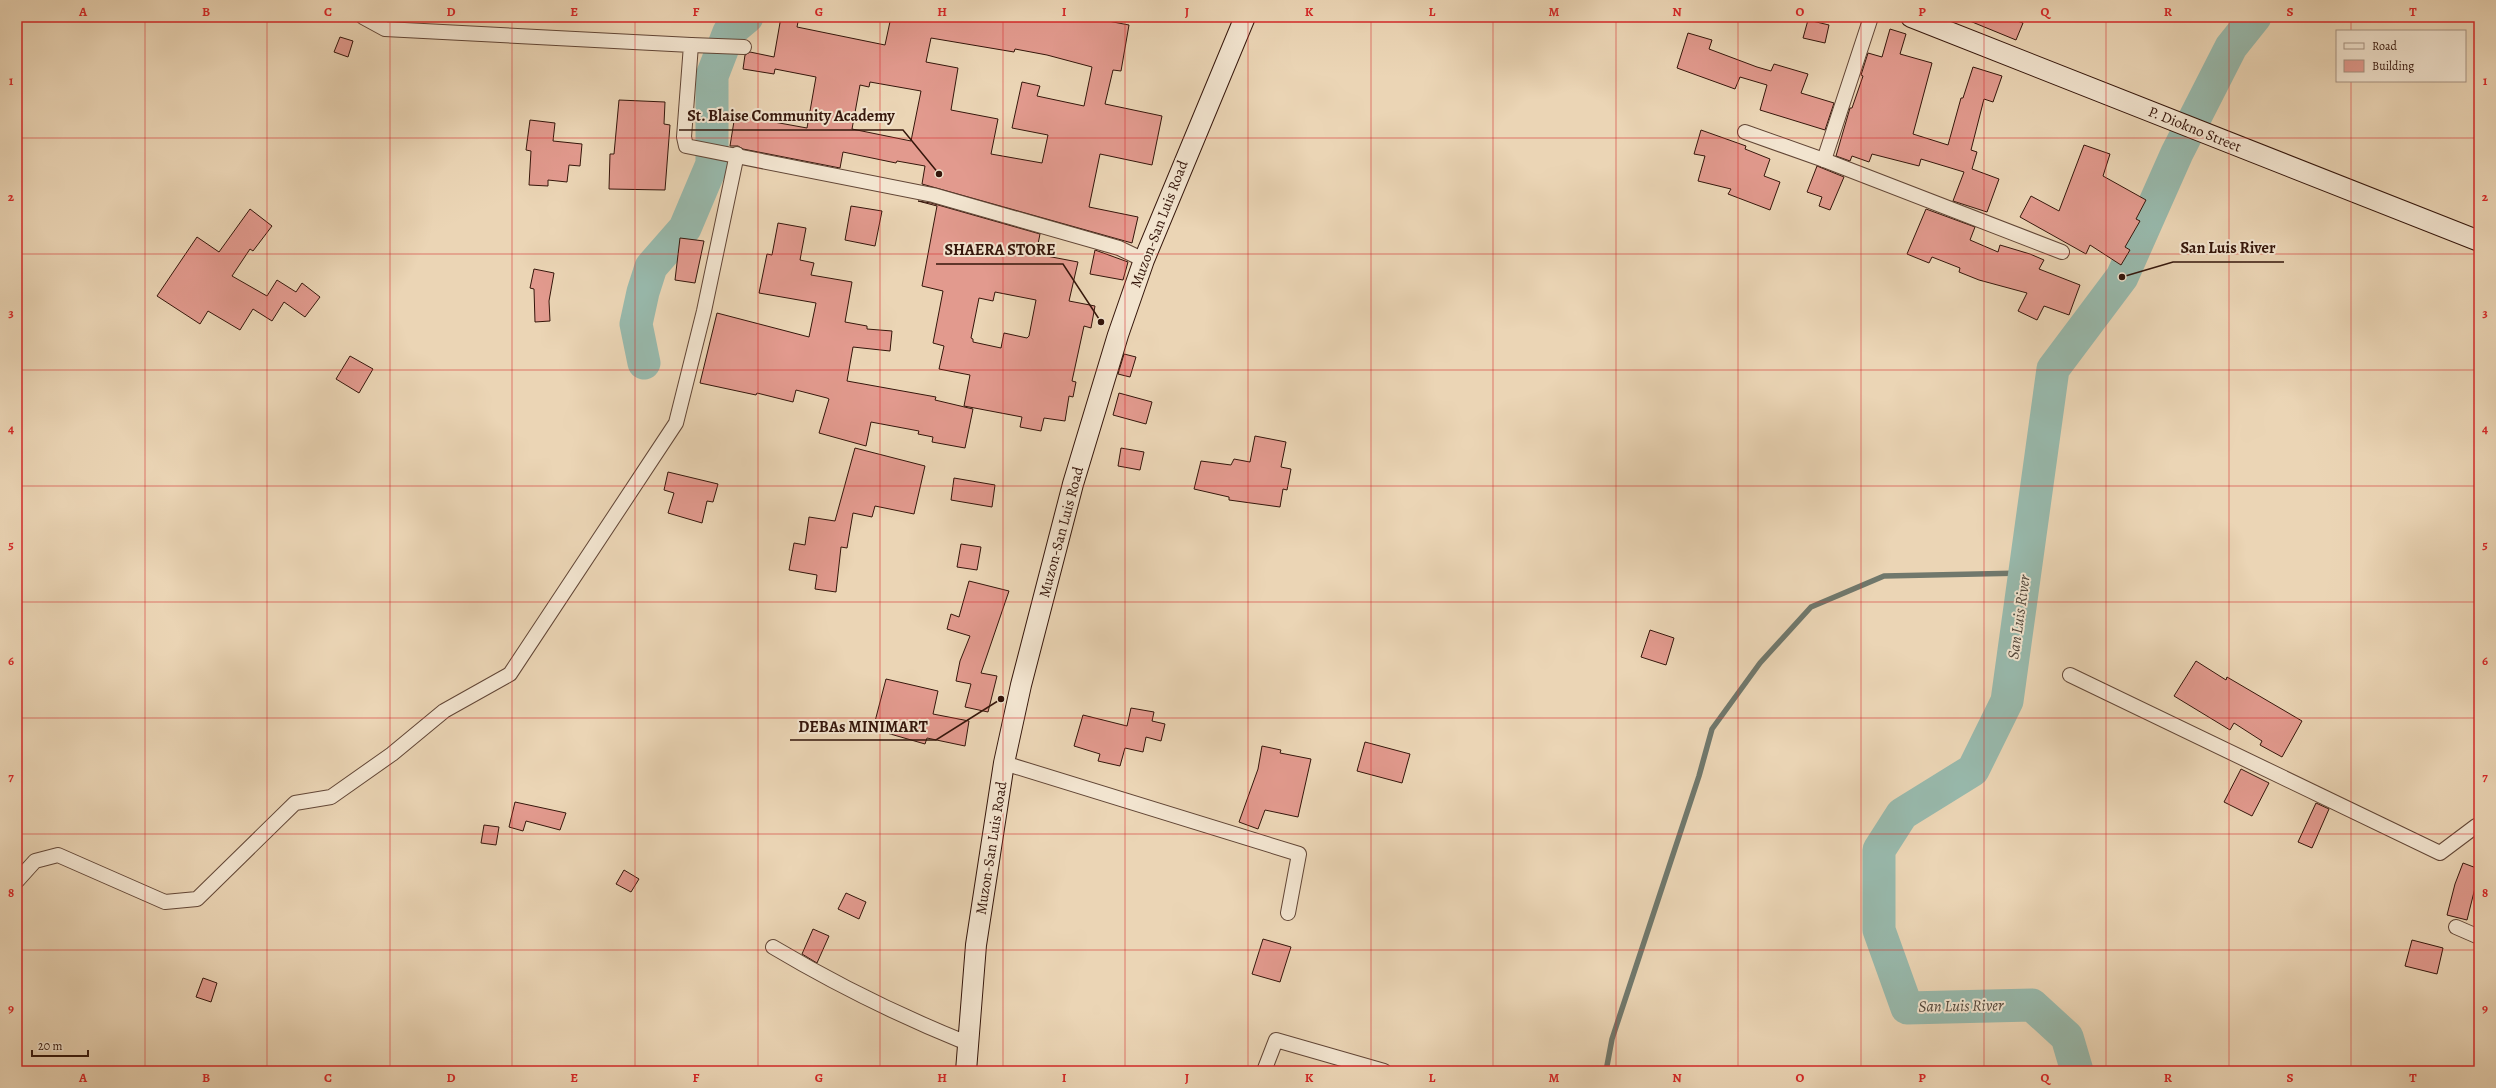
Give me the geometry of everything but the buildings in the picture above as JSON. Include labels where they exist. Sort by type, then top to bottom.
[{"type":"main road","name":"Muzon-San Luis Road","points":[[966,1071],[967,1043],[984,883],[1004,763],[1021,685],[1073,484],[1118,335],[1144,260],[1245,17]]},
{"type":"main road","name":"P. Diokno Street","points":[[1911,17],[2479,241]]},
{"type":"street","points":[[363,17],[385,29],[744,47]]},
{"type":"street","points":[[1824,160],[1871,17]]},
{"type":"street","points":[[691,45],[684,137],[686,146],[737,154],[933,195],[1119,248],[1144,260]]},
{"type":"street","points":[[1745,132],[1824,160],[2062,252]]},
{"type":"street","points":[[17,881],[35,861],[58,855],[165,902],[197,899],[295,803],[331,797],[392,754],[444,711],[510,674],[676,422],[704,311],[737,154]]},
{"type":"street","points":[[2070,675],[2440,854],[2476,826],[2479,828]]},
{"type":"street","points":[[1004,763],[1299,854],[1288,913]]},
{"type":"street","points":[[2456,927],[2479,937]]},
{"type":"street","points":[[773,947],[803,966],[915,1021],[967,1043]]},
{"type":"street","points":[[1264,1071],[1276,1040],[1384,1071]]},
{"type":"waterway","points":[[644,363],[636,324],[643,292],[651,267],[685,228],[712,164],[712,76],[729,32],[747,17]]},
{"type":"waterway","name":"San Luis River","points":[[2077,1071],[2067,1037],[2032,1005],[1907,1008],[1879,930],[1879,850],[1902,814],[1973,770],[2007,701],[2053,369],[2122,277],[2177,153],[2231,47],[2255,17]]},
{"type":"waterway","points":[[1606,1071],[1612,1039],[1699,776],[1712,729],[1760,663],[1811,607],[1884,576],[2024,573]]},
{"type":"place","name":"St. Blaise Community Academy","points":[[939,174]]},
{"type":"place","name":"San Luis River","points":[[2122,277]]},
{"type":"place","name":"SHAERA STORE","points":[[1101,322]]},
{"type":"place","name":"DEBAs MINIMART","points":[[1001,699]]}]
